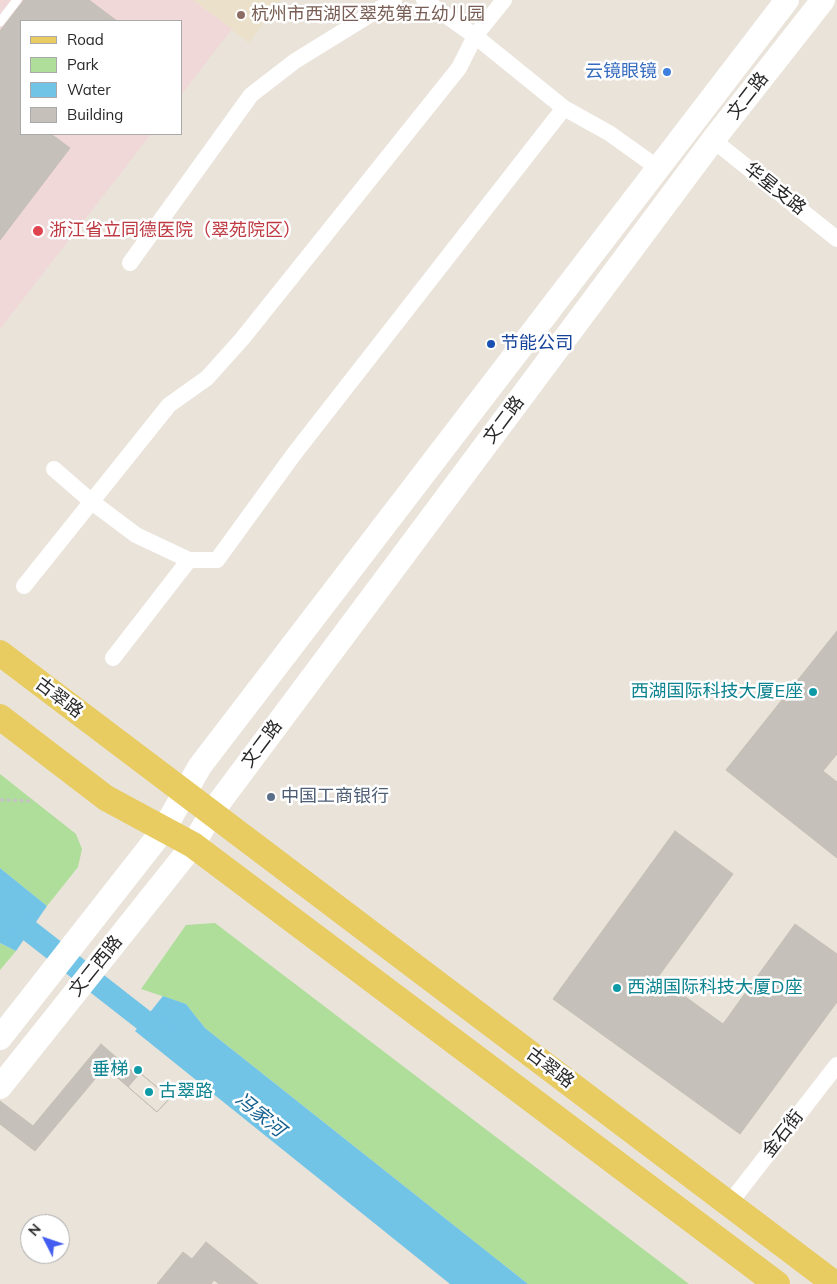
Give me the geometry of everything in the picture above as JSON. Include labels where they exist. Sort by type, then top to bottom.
[{"type":"main road","name":"文二路","points":[[164,829],[200,766],[786,0]]},
{"type":"main road","name":"文二路","points":[[193,845],[212,812],[713,140],[823,0]]},
{"type":"main road","name":"古翠路","points":[[0,654],[212,812],[835,1284]]},
{"type":"main road","name":"古翠路","points":[[0,717],[106,798],[193,845],[777,1284]]},
{"type":"main road","name":"文二西路","points":[[0,1038],[164,829]]},
{"type":"main road","name":"文二西路","points":[[0,1087],[193,845]]},
{"type":"street","points":[[130,263],[251,95],[295,62],[394,0]]},
{"type":"street","points":[[424,0],[475,36],[564,108],[609,133],[658,168]]},
{"type":"street","points":[[24,586],[169,406],[207,378],[242,339],[459,68],[475,36],[504,0]]},
{"type":"street","points":[[54,469],[92,502],[136,535],[189,560],[217,560],[294,454],[564,108]]},
{"type":"street","name":"华星支路","points":[[713,140],[837,239]]},
{"type":"street","points":[[114,658],[189,560]]},
{"type":"street","name":"金石街","points":[[729,1204],[837,1065]]},
{"type":"lane","points":[[0,22],[17,0]]},
{"type":"path","points":[[0,800],[34,801]]},
{"type":"shaded area","name":"浙江省立同德医院（翠苑院区）","points":[[0,0],[193,0],[232,29],[182,94],[182,20],[20,20],[20,135],[150,135],[0,329]]},
{"type":"shaded area","name":"杭州市西湖区翠苑第五幼儿园","points":[[193,0],[281,0],[249,43]]},
{"type":"green space","points":[[0,774],[76,834],[82,849],[78,867],[47,906],[0,868]]},
{"type":"green space","points":[[215,923],[689,1284],[528,1284],[205,1028],[186,1004],[141,989],[186,925]]},
{"type":"green space","points":[[0,943],[16,951],[0,970]]},
{"type":"water","points":[[0,868],[47,906],[16,951],[0,943]]},
{"type":"water","points":[[163,996],[186,1004],[205,1028],[528,1284],[450,1284],[135,1031]]},
{"type":"building","points":[[24,0],[89,0],[116,20],[20,20],[20,135],[52,135],[70,148],[0,240],[0,31]]},
{"type":"building","name":"西湖国际科技大厦E座","points":[[837,631],[837,754],[823,771],[837,782],[837,858],[726,770]]},
{"type":"building","name":"西湖国际科技大厦D座","points":[[675,831],[733,874],[658,977],[723,1024],[795,924],[837,954],[837,1002],[740,1134],[553,999]]},
{"type":"building","name":"古翠路","points":[[101,1044],[138,1076],[140,1073],[170,1098],[157,1112],[105,1067],[35,1151],[0,1124],[0,1101],[33,1126]]},
{"type":"building","name":"垂梯","points":[[138,1065],[143,1069],[138,1076],[133,1071]]},
{"type":"building","points":[[140,1073],[170,1098],[157,1112],[128,1087]]},
{"type":"building","points":[[206,1242],[258,1284],[219,1284],[214,1280],[211,1284],[157,1284],[183,1252],[192,1259]]},
{"type":"waterway","name":"冯家河","points":[[0,908],[168,1039]]},
{"type":"place","name":"杭州市西湖区翠苑第五幼儿园","points":[[241,15]]},
{"type":"place","name":"云镜眼镜","points":[[667,72]]},
{"type":"place","name":"浙江省立同德医院（翠苑院区）","points":[[38,231]]},
{"type":"place","name":"节能公司","points":[[491,344]]},
{"type":"place","name":"西湖国际科技大厦E座","points":[[813,692]]},
{"type":"place","name":"中国工商银行","points":[[271,797]]},
{"type":"place","name":"西湖国际科技大厦D座","points":[[617,988]]},
{"type":"place","name":"垂梯","points":[[138,1070]]},
{"type":"place","name":"古翠路","points":[[149,1092]]}]
